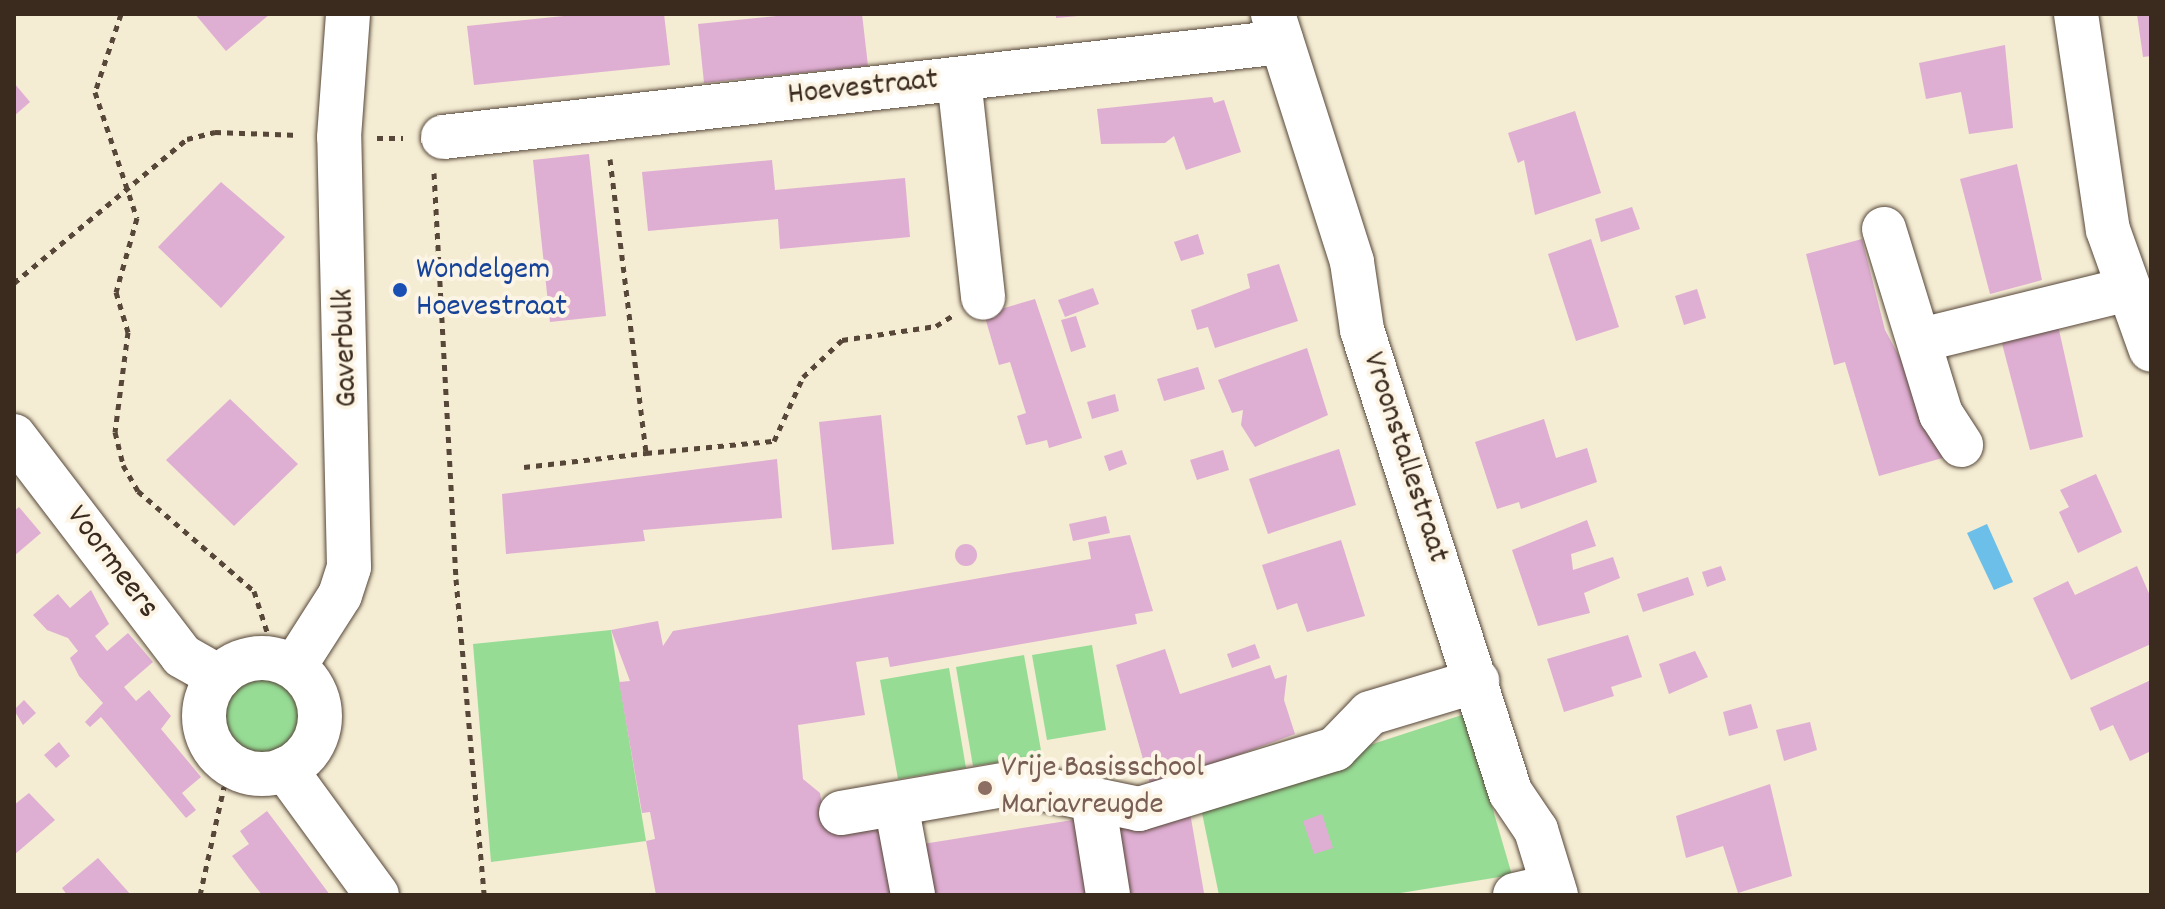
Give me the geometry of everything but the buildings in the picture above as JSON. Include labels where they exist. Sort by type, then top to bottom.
[{"type":"street","name":"Gaverbulk","points":[[284,663],[340,595],[349,567],[339,137],[348,14]]},
{"type":"street","points":[[2076,14],[2108,230],[2151,350]]},
{"type":"street","name":"Hoevestraat","points":[[437,137],[959,79],[1278,28]]},
{"type":"street","name":"Vroonstallestraat","points":[[1278,28],[1352,262],[1362,330],[1511,793],[1536,830],[1541,892]]},
{"type":"street","points":[[959,79],[983,298]]},
{"type":"street","points":[[1884,229],[1921,340],[1941,414],[1961,445]]},
{"type":"street","points":[[1921,340],[2129,289]]},
{"type":"street","name":"Voormeers","points":[[14,436],[182,656],[219,677]]},
{"type":"street","points":[[244,660],[284,663],[314,689],[320,720],[309,749],[285,769],[237,769],[213,747],[205,727],[207,695],[219,677],[244,660]]},
{"type":"street","points":[[841,813],[1014,783],[1139,809],[1335,749],[1370,713],[1477,681]]},
{"type":"street","points":[[285,769],[377,895]]},
{"type":"street","points":[[1093,800],[1108,895]]},
{"type":"street","points":[[896,804],[913,895]]},
{"type":"path","points":[[121,14],[95,92],[130,182],[137,218],[116,292],[128,332],[115,432],[123,465],[138,491],[254,591],[284,663]]},
{"type":"path","points":[[606,118],[646,453]]},
{"type":"path","points":[[14,283],[130,182],[187,139],[215,132],[437,137],[456,579],[484,895]]},
{"type":"path","points":[[524,467],[774,441],[803,377],[842,340],[936,326],[983,298]]},
{"type":"path","points":[[200,895],[224,787],[237,769]]},
{"type":"green space","points":[[611,630],[646,841],[491,862],[473,644]]},
{"type":"green space","points":[[1092,645],[1106,730],[1047,740],[1032,655]]},
{"type":"green space","points":[[1024,655],[1042,756],[973,766],[956,667]]},
{"type":"green space","points":[[949,668],[966,768],[898,779],[880,680]]},
{"type":"green space","points":[[262,671],[278,674],[292,683],[301,697],[304,713],[301,729],[292,743],[278,752],[262,755],[246,752],[232,743],[223,729],[220,713],[223,697],[232,683],[246,674]]},
{"type":"green space","points":[[1465,714],[1512,875],[1388,895],[1219,895],[1202,813],[1219,794]]},
{"type":"water","points":[[1987,524],[2013,582],[1994,590],[1967,533]]},
{"type":"place","name":"Wondelgem Hoevestraat","points":[[400,290]]},
{"type":"place","name":"Vrije Basisschool Mariavreugde","points":[[985,788]]}]
